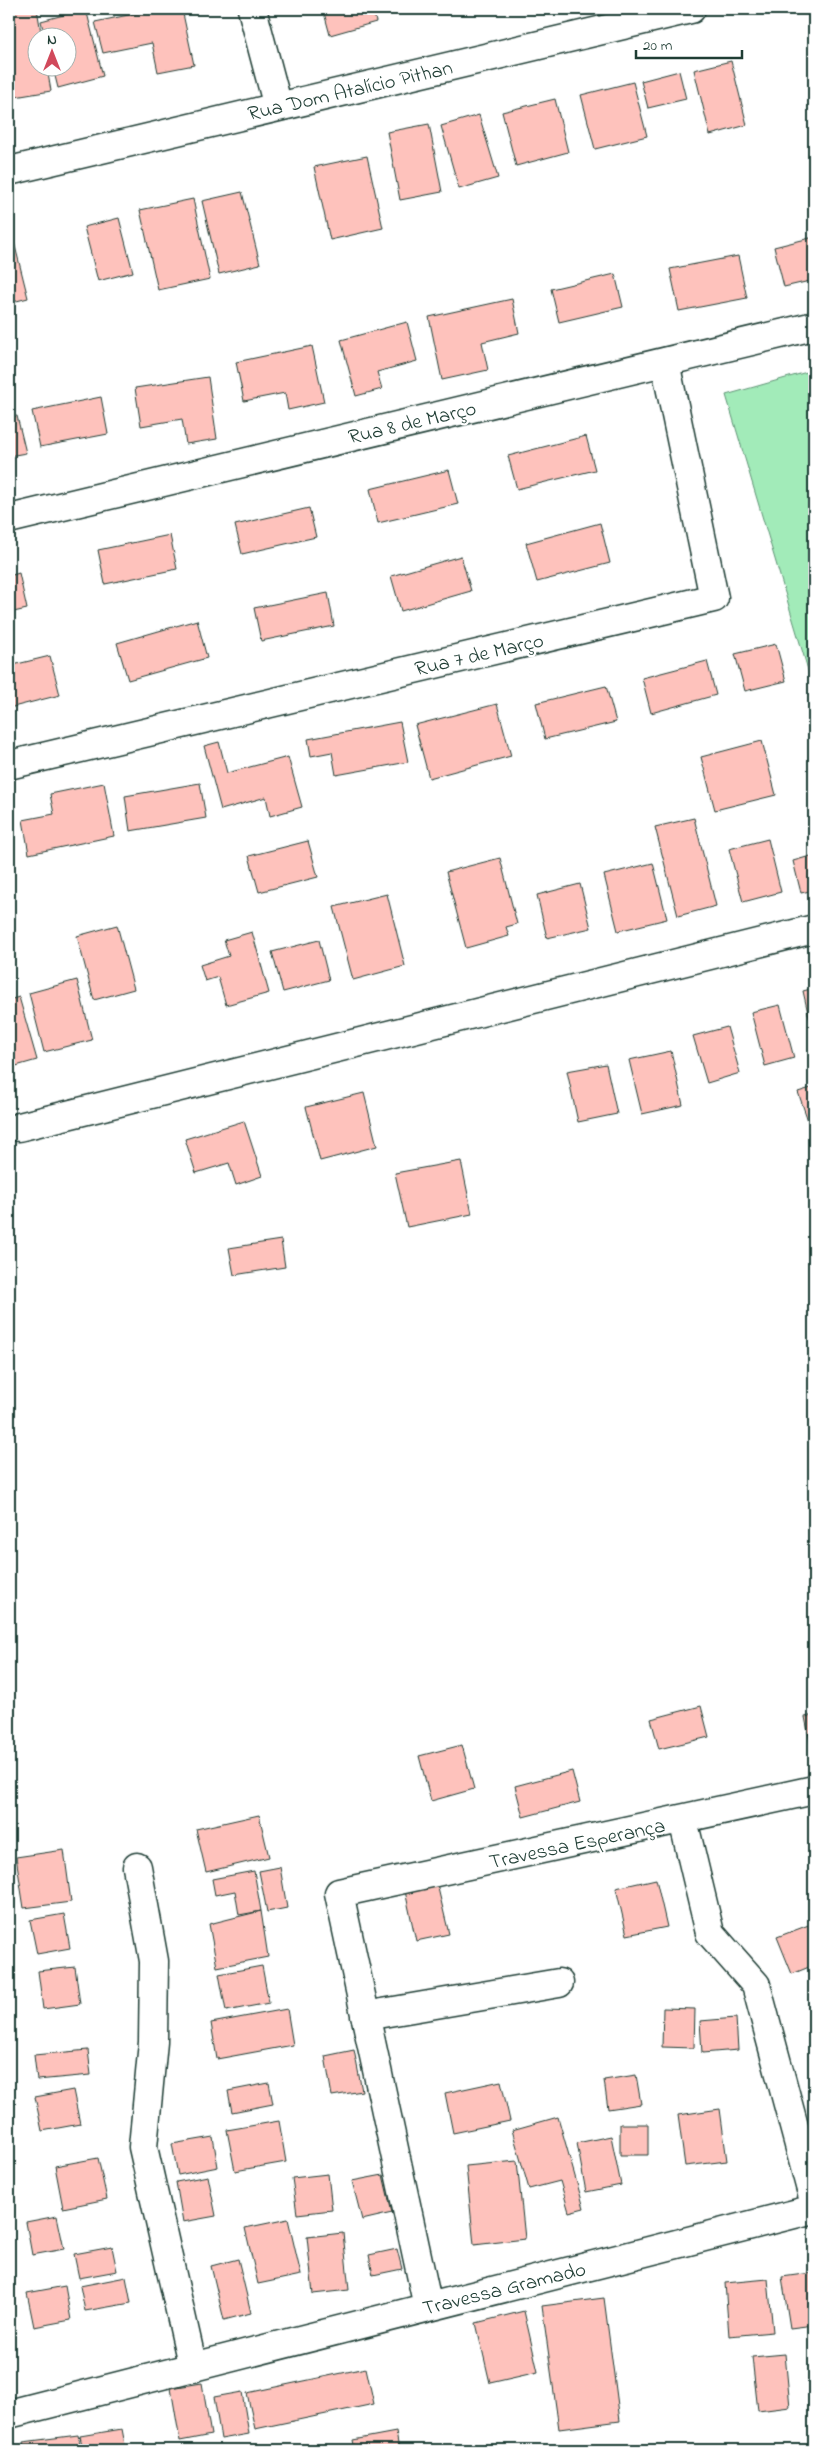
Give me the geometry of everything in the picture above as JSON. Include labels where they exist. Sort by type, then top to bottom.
[{"type":"street","points":[[252,9],[278,107]]},
{"type":"street","name":"Rua Dom Atalício Pithan","points":[[9,171],[691,9]]},
{"type":"street","name":"Rua 8 de Março","points":[[9,519],[814,326]]},
{"type":"street","name":"Rua 7 de Março","points":[[9,766],[714,598],[665,362]]},
{"type":"street","points":[[18,1127],[814,929]]},
{"type":"street","name":"Travessa Esperança","points":[[365,2016],[338,1893],[683,1820],[814,1790]]},
{"type":"street","points":[[683,1820],[710,1933],[756,1985],[814,2201]]},
{"type":"street","points":[[137,1867],[154,1961],[153,2042],[143,2147],[193,2368]]},
{"type":"street","points":[[428,2307],[365,2016],[559,1983]]},
{"type":"street","name":"Travessa Gramado","points":[[9,2414],[814,2209]]},
{"type":"green space","points":[[814,370],[814,690],[726,395]]},
{"type":"building","points":[[9,9],[37,9],[40,28],[28,28],[28,78],[49,78],[51,91],[9,98]]},
{"type":"building","points":[[86,9],[103,76],[58,88],[56,78],[78,78],[78,28],[43,28],[41,21]]},
{"type":"building","points":[[157,9],[182,9],[194,65],[158,72],[152,43],[103,53],[95,22]]},
{"type":"building","points":[[323,9],[373,9],[376,22],[330,35]]},
{"type":"building","points":[[731,61],[747,125],[710,135],[694,70]]},
{"type":"building","points":[[679,71],[686,99],[648,108],[641,81]]},
{"type":"building","points":[[633,82],[647,136],[595,149],[581,95]]},
{"type":"building","points":[[555,99],[568,152],[516,166],[502,112]]},
{"type":"building","points":[[479,115],[498,178],[459,189],[441,126]]},
{"type":"building","points":[[429,124],[442,192],[400,200],[387,132]]},
{"type":"building","points":[[367,156],[383,228],[330,240],[314,167]]},
{"type":"building","points":[[242,192],[260,264],[219,274],[202,201]]},
{"type":"building","points":[[193,199],[210,279],[158,290],[140,210]]},
{"type":"building","points":[[119,218],[133,272],[98,281],[84,227]]},
{"type":"building","points":[[9,222],[28,298],[9,303]]},
{"type":"building","points":[[814,237],[814,280],[784,287],[774,247]]},
{"type":"building","points":[[738,256],[747,298],[679,311],[670,269]]},
{"type":"building","points":[[615,274],[623,307],[559,322],[551,289]]},
{"type":"building","points":[[512,299],[519,333],[482,342],[488,370],[442,380],[429,317]]},
{"type":"building","points":[[407,322],[417,361],[377,372],[382,389],[356,396],[341,340]]},
{"type":"building","points":[[312,346],[324,402],[288,410],[285,393],[244,401],[236,362]]},
{"type":"building","points":[[208,377],[217,439],[186,444],[182,419],[141,426],[135,388]]},
{"type":"building","points":[[101,397],[108,434],[40,447],[32,411]]},
{"type":"building","points":[[17,416],[26,453],[9,456],[9,417]]},
{"type":"building","points":[[586,436],[595,470],[517,489],[508,456]]},
{"type":"building","points":[[449,470],[458,504],[378,523],[370,489]]},
{"type":"building","points":[[309,508],[316,537],[242,554],[235,525]]},
{"type":"building","points":[[600,523],[610,563],[537,582],[526,543]]},
{"type":"building","points":[[170,535],[177,569],[105,584],[98,550]]},
{"type":"building","points":[[461,556],[471,591],[401,611],[391,576]]},
{"type":"building","points":[[19,573],[27,609],[9,613],[9,576]]},
{"type":"building","points":[[328,593],[334,626],[261,641],[254,608]]},
{"type":"building","points":[[197,620],[207,658],[128,680],[117,643]]},
{"type":"building","points":[[776,644],[786,681],[745,691],[735,654]]},
{"type":"building","points":[[50,656],[60,695],[9,708],[9,666]]},
{"type":"building","points":[[707,661],[716,695],[651,713],[642,678]]},
{"type":"building","points":[[606,686],[616,722],[545,739],[536,703]]},
{"type":"building","points":[[497,704],[511,756],[429,778],[415,725]]},
{"type":"building","points":[[400,722],[408,762],[336,775],[332,752],[311,756],[308,739]]},
{"type":"building","points":[[762,741],[776,795],[715,810],[701,757]]},
{"type":"building","points":[[219,742],[227,773],[288,757],[302,807],[270,816],[266,797],[221,810],[204,746]]},
{"type":"building","points":[[104,783],[114,836],[29,854],[23,820],[54,814],[50,794]]},
{"type":"building","points":[[200,783],[206,818],[130,831],[125,796]]},
{"type":"building","points":[[694,818],[716,906],[678,916],[655,827]]},
{"type":"building","points":[[768,839],[781,892],[743,902],[729,849]]},
{"type":"building","points":[[308,841],[318,877],[259,892],[249,856]]},
{"type":"building","points":[[814,855],[814,890],[801,893],[793,861]]},
{"type":"building","points":[[500,858],[517,924],[506,927],[509,936],[466,948],[446,872]]},
{"type":"building","points":[[653,863],[667,919],[618,931],[604,875]]},
{"type":"building","points":[[580,884],[591,928],[547,938],[537,895]]},
{"type":"building","points":[[387,894],[405,966],[353,980],[334,907]]},
{"type":"building","points":[[117,925],[134,989],[94,1000],[77,936]]},
{"type":"building","points":[[252,932],[269,993],[226,1005],[218,977],[205,981],[200,965],[229,956],[224,940]]},
{"type":"building","points":[[319,940],[329,980],[283,992],[272,952]]},
{"type":"building","points":[[77,980],[92,1040],[44,1052],[29,993]]},
{"type":"building","points":[[814,988],[814,1039],[803,991]]},
{"type":"building","points":[[19,997],[37,1060],[9,1068],[9,1000]]},
{"type":"building","points":[[780,1005],[794,1058],[765,1066],[751,1012]]},
{"type":"building","points":[[727,1027],[740,1073],[707,1083],[693,1036]]},
{"type":"building","points":[[671,1051],[683,1105],[642,1114],[629,1060]]},
{"type":"building","points":[[606,1064],[617,1114],[578,1122],[567,1071]]},
{"type":"building","points":[[814,1087],[814,1132],[812,1132],[798,1092]]},
{"type":"building","points":[[364,1093],[377,1146],[320,1161],[306,1107]]},
{"type":"building","points":[[244,1121],[262,1176],[236,1185],[229,1163],[196,1173],[185,1139]]},
{"type":"building","points":[[461,1161],[472,1214],[407,1227],[395,1173]]},
{"type":"building","points":[[281,1240],[285,1267],[234,1275],[229,1248]]},
{"type":"building","points":[[701,1706],[709,1737],[659,1749],[651,1719]]},
{"type":"building","points":[[814,1715],[814,1752],[812,1752],[805,1717]]},
{"type":"building","points":[[462,1745],[474,1789],[431,1801],[419,1756]]},
{"type":"building","points":[[572,1771],[580,1802],[523,1817],[515,1786]]},
{"type":"building","points":[[259,1815],[269,1857],[206,1872],[196,1829]]},
{"type":"building","points":[[64,1850],[71,1902],[24,1908],[16,1857]]},
{"type":"building","points":[[280,1867],[287,1908],[267,1912],[259,1871]]},
{"type":"building","points":[[254,1871],[261,1911],[239,1915],[235,1891],[215,1895],[212,1879]]},
{"type":"building","points":[[656,1879],[667,1927],[627,1935],[616,1888]]},
{"type":"building","points":[[437,1884],[449,1934],[416,1941],[405,1891]]},
{"type":"building","points":[[261,1911],[268,1957],[217,1967],[209,1924]]},
{"type":"building","points":[[64,1914],[70,1948],[37,1954],[30,1920]]},
{"type":"building","points":[[814,1923],[814,1965],[792,1974],[777,1937]]},
{"type":"building","points":[[262,1966],[269,2003],[226,2011],[219,1974]]},
{"type":"building","points":[[75,1967],[80,2004],[43,2009],[38,1971]]},
{"type":"building","points":[[663,2008],[695,2009],[694,2048],[662,2047]]},
{"type":"building","points":[[287,2009],[293,2045],[217,2059],[211,2023]]},
{"type":"building","points":[[736,2018],[738,2050],[702,2053],[700,2021]]},
{"type":"building","points":[[88,2050],[91,2075],[37,2080],[34,2055]]},
{"type":"building","points":[[354,2050],[362,2091],[332,2096],[325,2056]]},
{"type":"building","points":[[636,2075],[641,2104],[608,2109],[604,2080]]},
{"type":"building","points":[[501,2081],[510,2121],[453,2133],[445,2093]]},
{"type":"building","points":[[269,2083],[273,2104],[232,2112],[228,2091]]},
{"type":"building","points":[[73,2090],[80,2124],[42,2131],[35,2097]]},
{"type":"building","points":[[720,2109],[727,2161],[685,2166],[678,2115]]},
{"type":"building","points":[[558,2117],[584,2208],[569,2212],[560,2181],[529,2189],[512,2130]]},
{"type":"building","points":[[279,2121],[286,2162],[235,2171],[227,2130]]},
{"type":"building","points":[[620,2124],[648,2124],[648,2155],[620,2155]]},
{"type":"building","points":[[611,2136],[621,2185],[586,2192],[577,2143]]},
{"type":"building","points":[[213,2137],[218,2167],[178,2175],[172,2144]]},
{"type":"building","points":[[98,2158],[107,2199],[63,2208],[55,2166]]},
{"type":"building","points":[[517,2161],[525,2239],[474,2245],[466,2166]]},
{"type":"building","points":[[328,2174],[332,2210],[297,2214],[292,2178]]},
{"type":"building","points":[[383,2175],[392,2213],[362,2220],[352,2181]]},
{"type":"building","points":[[208,2176],[216,2216],[183,2222],[176,2182]]},
{"type":"building","points":[[57,2216],[64,2249],[32,2255],[26,2222]]},
{"type":"building","points":[[288,2219],[301,2275],[258,2284],[245,2228]]},
{"type":"building","points":[[343,2233],[349,2290],[313,2294],[307,2237]]},
{"type":"building","points":[[112,2247],[117,2271],[79,2278],[74,2254]]},
{"type":"building","points":[[397,2249],[402,2269],[373,2275],[369,2255]]},
{"type":"building","points":[[238,2259],[251,2313],[224,2320],[211,2266]]},
{"type":"building","points":[[811,2273],[814,2325],[790,2328],[782,2277]]},
{"type":"building","points":[[126,2277],[131,2303],[85,2311],[80,2286]]},
{"type":"building","points":[[768,2279],[773,2332],[729,2336],[725,2283]]},
{"type":"building","points":[[65,2286],[71,2320],[34,2327],[27,2293]]},
{"type":"building","points":[[604,2298],[620,2421],[559,2429],[542,2306]]},
{"type":"building","points":[[524,2311],[538,2372],[490,2383],[476,2323]]},
{"type":"building","points":[[785,2354],[790,2407],[758,2411],[752,2357]]},
{"type":"building","points":[[366,2368],[374,2404],[255,2429],[247,2393]]},
{"type":"building","points":[[202,2383],[211,2435],[180,2441],[171,2388]]},
{"type":"building","points":[[242,2392],[249,2434],[221,2439],[214,2397]]},
{"type":"building","points":[[122,2429],[126,2450],[83,2450],[80,2436]]},
{"type":"building","points":[[396,2432],[399,2450],[355,2450],[353,2440]]},
{"type":"building","points":[[78,2435],[81,2450],[24,2450],[23,2442]]}]
